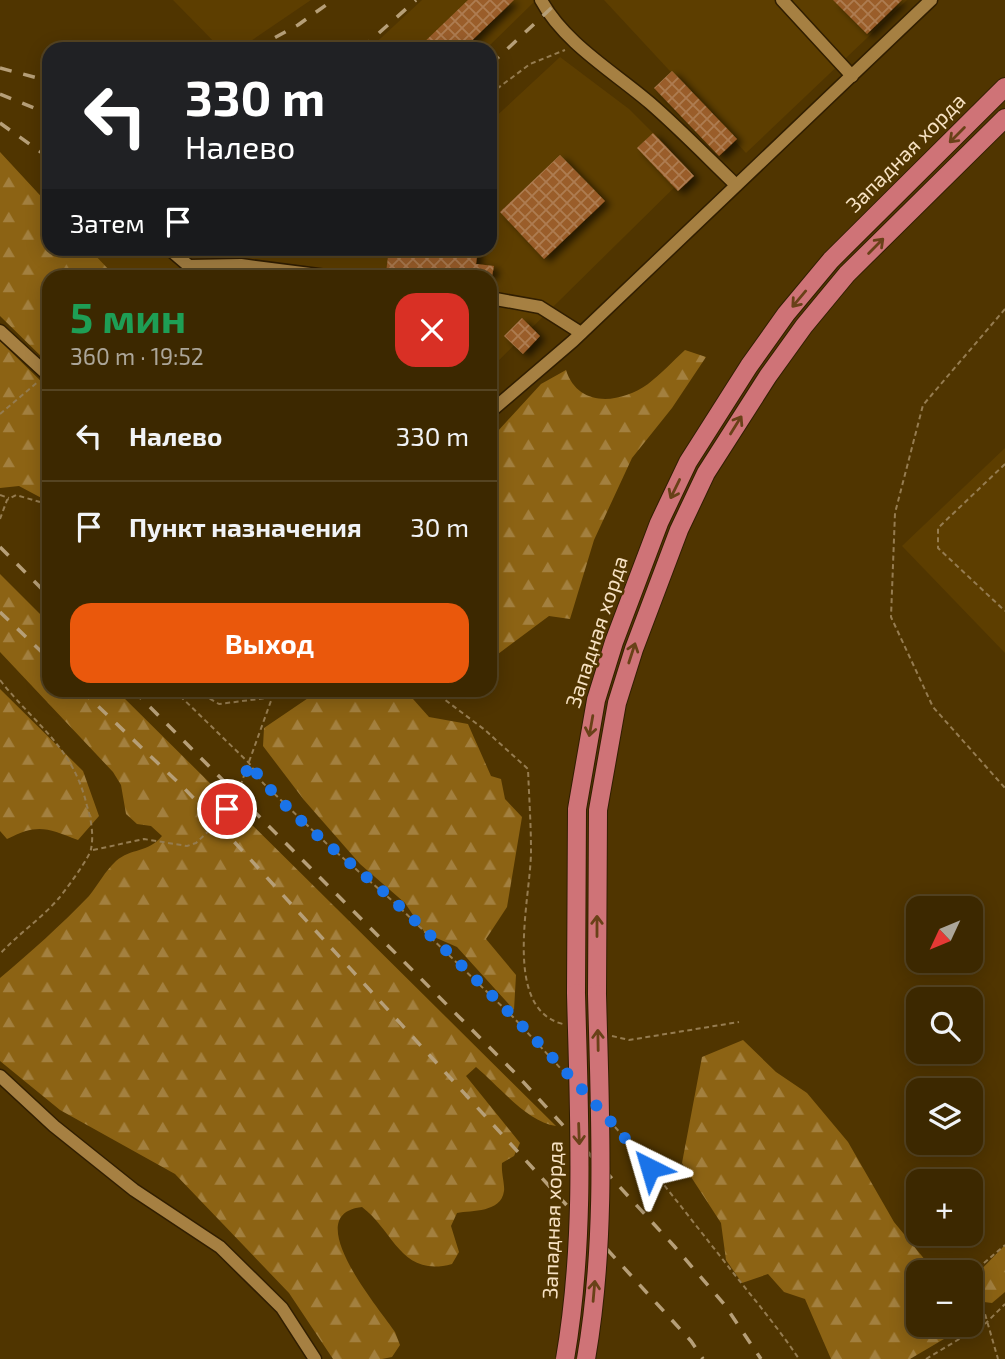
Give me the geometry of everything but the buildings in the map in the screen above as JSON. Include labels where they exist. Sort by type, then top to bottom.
[{"type":"highway","name":"Западная хорда","points":[[565,1359],[571,1327],[581,1195],[576,993],[577,809],[596,700],[614,642],[659,523],[694,452],[749,366],[786,314],[831,260],[1005,87]]},
{"type":"highway","name":"Западная хорда","points":[[586,1359],[591,1333],[601,1204],[597,994],[598,810],[614,716],[634,649],[678,530],[706,473],[768,376],[804,326],[847,274],[1005,118]]},
{"type":"street","points":[[541,0],[547,12],[579,45],[651,104],[736,185]]},
{"type":"street","points":[[782,0],[852,76]]},
{"type":"street","points":[[497,406],[581,333],[931,0]]},
{"type":"street","points":[[178,256],[190,266],[241,265],[280,270]]},
{"type":"street","points":[[497,299],[540,307],[581,333]]},
{"type":"street","points":[[0,331],[42,370]]},
{"type":"street","points":[[0,1076],[54,1126],[134,1190],[220,1247],[282,1308],[315,1359]]},
{"type":"path","points":[[497,89],[530,64],[579,45]]},
{"type":"path","points":[[1005,309],[923,405],[895,513],[891,617],[933,707],[1005,788]]},
{"type":"path","points":[[0,414],[42,380]]},
{"type":"path","points":[[1005,464],[938,528],[938,548],[1005,611]]},
{"type":"path","points":[[0,495],[10,498]]},
{"type":"path","points":[[0,519],[10,498],[16,495],[26,496],[40,502],[42,506]]},
{"type":"path","points":[[0,680],[48,731],[82,782],[91,822],[91,850],[58,899],[0,954]]},
{"type":"path","points":[[181,697],[249,763],[263,783],[396,904],[513,1017],[566,1074]]},
{"type":"path","points":[[207,697],[219,704],[278,697]]},
{"type":"path","points":[[441,697],[485,730],[528,769],[531,852],[523,968],[534,1006],[555,1022],[567,1025]]},
{"type":"path","points":[[91,850],[144,839],[187,846],[195,843],[217,823],[237,795],[272,698]]},
{"type":"path","points":[[604,1034],[629,1040],[739,1022]]},
{"type":"path","points":[[607,1119],[680,1204],[768,1315],[799,1359]]},
{"type":"path","points":[[983,1264],[1005,1245]]},
{"type":"path","points":[[926,1359],[986,1322],[1005,1304]]},
{"type":"path","points":[[983,1311],[998,1359]]},
{"type":"shaded area","points":[[173,0],[311,0],[249,42],[214,42]]},
{"type":"shaded area","points":[[422,0],[536,0],[493,42],[377,42]]},
{"type":"shaded area","points":[[604,0],[907,0],[746,153]]},
{"type":"shaded area","points":[[560,57],[629,109],[691,171],[497,362],[497,270],[42,270],[42,273],[0,253],[42,249],[42,256],[497,256],[497,116]]},
{"type":"shaded area","points":[[1005,448],[1005,653],[902,546]]},
{"type":"green space","points":[[0,152],[42,197],[42,256],[96,256],[109,270],[42,270],[42,357],[0,316]]},
{"type":"green space","points":[[0,341],[42,382],[42,498],[19,486],[0,488]]},
{"type":"green space","points":[[685,350],[706,357],[672,408],[632,458],[594,540],[570,619],[549,616],[497,655],[497,432],[541,384],[566,370],[580,391],[601,399],[625,396],[637,391]]},
{"type":"green space","points":[[0,574],[42,616],[42,697],[0,652]]},
{"type":"green space","points":[[0,689],[83,771],[99,816],[78,840],[42,829],[27,831],[7,839],[0,831]]},
{"type":"green space","points":[[42,697],[123,697],[556,1126],[524,1111],[476,1067],[466,1076],[520,1143],[514,1156],[502,1163],[504,1191],[498,1203],[485,1209],[457,1213],[451,1226],[459,1252],[452,1264],[435,1267],[421,1264],[400,1250],[362,1207],[344,1213],[338,1226],[340,1243],[361,1284],[395,1332],[400,1345],[392,1357],[333,1359],[289,1293],[175,1174],[60,1110],[0,1061],[0,978],[89,896],[116,861],[151,845],[162,836],[151,826],[137,824],[126,814],[121,785],[113,772]]},
{"type":"green space","points":[[310,697],[411,697],[429,717],[468,724],[491,776],[501,779],[505,799],[522,817],[507,907],[486,939],[516,975],[514,1010],[457,947],[425,933],[405,903],[360,864],[304,800],[263,746],[264,728]]},
{"type":"green space","points":[[743,1040],[776,1072],[807,1093],[848,1142],[894,1222],[906,1237],[906,1246],[914,1246],[925,1260],[906,1260],[906,1337],[947,1337],[910,1359],[831,1359],[805,1299],[784,1292],[768,1274],[742,1283],[726,1260],[721,1223],[682,1163],[702,1057]]},
{"type":"green space","points":[[1005,1245],[1005,1292],[992,1303],[983,1301],[983,1268]]},
{"type":"railway","points":[[267,42],[298,25],[333,0]]},
{"type":"railway","points":[[369,42],[416,0]]},
{"type":"railway","points":[[497,58],[560,0]]},
{"type":"railway","points":[[0,68],[42,79]]},
{"type":"railway","points":[[0,94],[42,111]]},
{"type":"railway","points":[[0,123],[42,153]]},
{"type":"railway","points":[[0,547],[42,589]]},
{"type":"railway","points":[[0,612],[42,652]]},
{"type":"railway","points":[[88,697],[217,823],[691,1341],[703,1359]]},
{"type":"railway","points":[[140,697],[515,1073],[724,1304],[761,1359]]},
{"type":"route","points":[[227,809],[242,787],[249,763],[263,783],[297,816],[365,875],[513,1017],[650,1168]]}]
